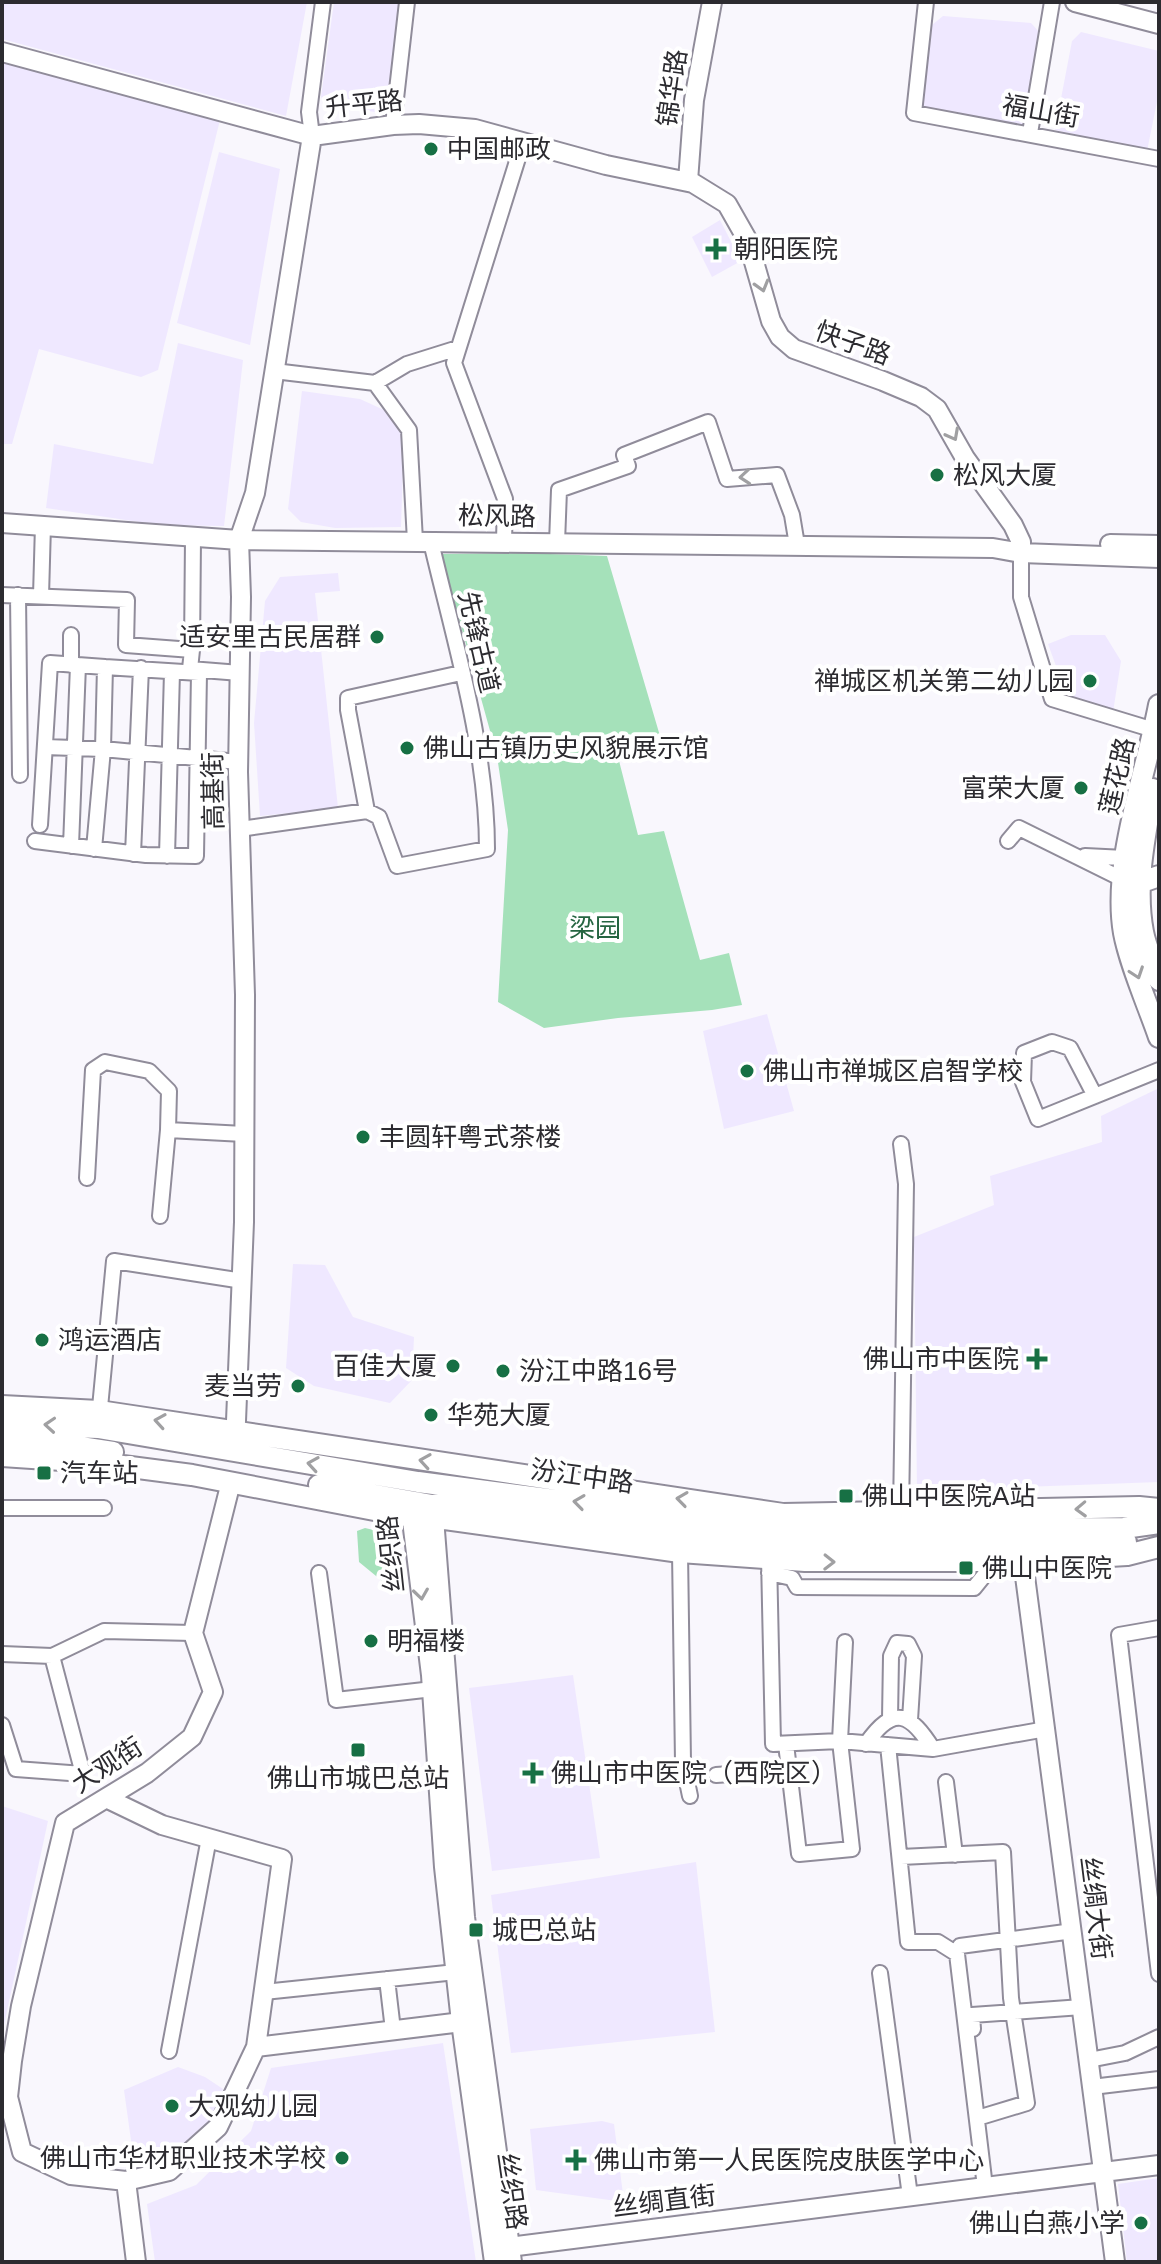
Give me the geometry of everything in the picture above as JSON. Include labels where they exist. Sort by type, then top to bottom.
[{"type":"main road","name":"莲花路","points":[[1141,870],[1159,705]]},
{"type":"main road","name":"莲花路","points":[[1141,870],[1159,761]]},
{"type":"main road","points":[[1141,870],[1144,934],[1159,980]]},
{"type":"main road","points":[[1141,870],[1124,934],[1159,1037]]},
{"type":"main road","points":[[2,1406],[236,1442],[783,1514],[1159,1509]]},
{"type":"main road","points":[[2,1424],[99,1420]]},
{"type":"main road","name":"汾江中路","points":[[2,1441],[47,1442],[413,1500],[786,1530],[1124,1528],[1159,1523]]},
{"type":"main road","name":"汾江中路","points":[[236,1442],[413,1500]]},
{"type":"main road","points":[[2,1456],[92,1462],[231,1482],[413,1500],[440,1512],[769,1566],[805,1561],[1023,1561],[1127,1555],[1159,1545]]},
{"type":"main road","name":"丝织路","points":[[413,1500],[440,1512],[462,1753],[453,1777],[469,1964],[505,2257]]},
{"type":"main road","name":"丝织路","points":[[413,1500],[433,1689],[445,1867],[462,2022],[505,2257]]},
{"type":"main road","name":"汾江中路","points":[[440,1512],[788,1545],[1159,1545]]},
{"type":"street","points":[[312,136],[309,112],[323,2]]},
{"type":"street","points":[[393,125],[407,2]]},
{"type":"street","name":"锦华路","points":[[688,181],[694,100],[712,2]]},
{"type":"street","name":"福山街","points":[[926,2],[914,113],[1159,159]]},
{"type":"street","points":[[1030,133],[1052,2]]},
{"type":"street","points":[[1084,3],[1123,8],[1159,24]]},
{"type":"street","name":"升平路","points":[[2,52],[312,136],[393,125],[475,129],[606,165],[688,181]]},
{"type":"street","name":"高基街","points":[[236,1442],[243,1281],[245,995],[238,762],[239,540],[255,493],[312,136]]},
{"type":"street","points":[[504,542],[505,499],[454,363],[523,142]]},
{"type":"street","name":"快子路","points":[[688,181],[727,204],[748,241],[771,321],[780,337],[794,349],[883,381],[921,397],[937,409],[965,458],[1013,525],[1021,548]]},
{"type":"street","points":[[274,371],[375,383],[407,364],[458,348]]},
{"type":"street","name":"先锋古道","points":[[367,811],[379,817],[397,866],[487,849],[487,809],[480,756],[461,673],[423,542],[409,430],[375,383]]},
{"type":"street","points":[[557,543],[559,490],[628,466],[624,455],[708,422],[727,479],[777,475],[792,515],[797,545]]},
{"type":"street","name":"松风路","points":[[2,523],[239,540],[1021,548]]},
{"type":"street","points":[[41,596],[43,525]]},
{"type":"street","points":[[193,538],[190,669],[240,673]]},
{"type":"street","points":[[1021,548],[1159,545]]},
{"type":"street","points":[[1021,548],[1159,558]]},
{"type":"street","points":[[1021,548],[1021,597],[1052,699],[1154,730]]},
{"type":"street","points":[[2,595],[127,600],[126,645],[192,650]]},
{"type":"street","points":[[18,595],[20,775]]},
{"type":"street","points":[[71,635],[75,665],[71,846]]},
{"type":"street","points":[[35,841],[133,854],[196,856],[199,673],[50,663],[40,825]]},
{"type":"street","points":[[94,849],[103,749],[105,667]]},
{"type":"street","points":[[133,854],[141,668]]},
{"type":"street","points":[[167,856],[172,672]]},
{"type":"street","points":[[240,829],[367,811],[348,698],[461,673]]},
{"type":"street","points":[[2,688],[20,687]]},
{"type":"street","points":[[45,747],[137,750],[238,762]]},
{"type":"street","points":[[1008,841],[1019,828],[1077,856],[1141,870]]},
{"type":"street","points":[[1077,856],[1141,870]]},
{"type":"street","points":[[1095,1096],[1070,1048],[1052,1042],[1024,1053],[1023,1082],[1038,1119],[1095,1096],[1159,1070]]},
{"type":"street","points":[[87,1178],[93,1070],[105,1062],[149,1071],[169,1091],[160,1216]]},
{"type":"street","points":[[168,1130],[244,1134]]},
{"type":"street","points":[[901,1144],[906,1184],[901,1513]]},
{"type":"street","points":[[99,1420],[114,1261],[243,1281]]},
{"type":"street","points":[[2,1654],[52,1656],[104,1631],[193,1633],[231,1482]]},
{"type":"street","points":[[2,1508],[104,1508]]},
{"type":"street","points":[[680,1552],[683,1762],[690,1796]]},
{"type":"street","name":"丝绸大街","points":[[1023,1561],[1115,2262]]},
{"type":"street","points":[[769,1566],[773,1744],[840,1741],[933,1749],[1046,1729]]},
{"type":"street","points":[[319,1573],[336,1700],[433,1689]]},
{"type":"street","points":[[1159,1628],[1119,1635],[1159,1974]]},
{"type":"street","name":"大观街","points":[[126,2181],[71,2175],[22,2152],[8,2097],[21,2006],[65,1823],[147,1773],[192,1737],[213,1692],[193,1633]]},
{"type":"street","points":[[786,1744],[799,1854],[852,1849],[840,1741],[845,1642]]},
{"type":"street","points":[[890,1719],[891,1656],[897,1643],[908,1644],[914,1656],[910,1720]]},
{"type":"street","points":[[2,1725],[16,1769],[83,1774],[52,1656]]},
{"type":"street","points":[[866,1744],[880,1724],[890,1719],[910,1720],[919,1727],[933,1749]]},
{"type":"street","points":[[888,1745],[908,1942],[938,1942],[957,1954],[985,2187]]},
{"type":"street","points":[[716,1775],[790,1770]]},
{"type":"street","points":[[946,1782],[955,1855]]},
{"type":"street","points":[[106,1798],[162,1825],[282,1859],[256,2047],[218,2127],[169,2171],[126,2181],[136,2262]]},
{"type":"street","points":[[169,2051],[209,1838]]},
{"type":"street","points":[[901,1857],[1003,1852],[1013,2011],[1027,2103],[984,2116]]},
{"type":"street","points":[[960,1946],[1073,1931]]},
{"type":"street","points":[[264,1992],[456,1972]]},
{"type":"street","points":[[880,1973],[910,2196]]},
{"type":"street","points":[[387,1979],[393,2030]]},
{"type":"street","points":[[987,2153],[972,2015],[1082,2007]]},
{"type":"street","points":[[256,2047],[462,2022]]},
{"type":"street","points":[[1089,2060],[1125,2053],[1159,2037]]},
{"type":"street","points":[[1092,2087],[1159,2079]]},
{"type":"street","name":"丝绸直街","points":[[505,2257],[910,2196],[1159,2165]]},
{"type":"shaded area","points":[[2,2],[307,2],[286,116],[2,39]]},
{"type":"shaded area","points":[[334,2],[400,2],[387,104],[375,112],[327,104],[321,97]]},
{"type":"shaded area","points":[[943,16],[1031,23],[1040,33],[1026,128],[919,110],[932,25]]},
{"type":"shaded area","points":[[1081,32],[1159,51],[1159,92],[1147,151],[1055,130],[1072,41]]},
{"type":"shaded area","points":[[2,60],[220,120],[158,370],[141,377],[39,349],[12,444],[2,444]]},
{"type":"shaded area","points":[[219,152],[280,169],[250,345],[177,323]]},
{"type":"shaded area","name":"朝阳医院","points":[[720,220],[741,261],[712,277],[692,237]]},
{"type":"shaded area","points":[[178,343],[243,360],[224,526],[159,525],[46,508],[54,444],[153,464]]},
{"type":"shaded area","points":[[302,391],[360,399],[384,410],[404,432],[401,527],[335,528],[301,522],[288,509]]},
{"type":"shaded area","points":[[338,573],[340,591],[315,593],[338,808],[260,816],[254,723],[265,601],[280,577]]},
{"type":"shaded area","name":"禅城区机关第二幼儿园","points":[[1071,635],[1105,635],[1121,661],[1113,712],[1068,699],[1048,644]]},
{"type":"shaded area","name":"佛山市禅城区启智学校","points":[[767,1014],[794,1111],[724,1129],[703,1031]]},
{"type":"shaded area","name":"佛山市中医院","points":[[1157,1089],[1159,1482],[917,1491],[914,1237],[994,1205],[990,1176],[1102,1142],[1101,1116]]},
{"type":"shaded area","points":[[293,1264],[325,1265],[353,1317],[414,1337],[412,1380],[390,1403],[314,1386],[286,1368]]},
{"type":"shaded area","name":"佛山市中医院（西院区）","points":[[573,1675],[600,1858],[492,1871],[469,1688]]},
{"type":"shaded area","points":[[2,1806],[48,1821],[2,2034]]},
{"type":"shaded area","points":[[696,1862],[715,2032],[511,2053],[491,1895]]},
{"type":"shaded area","name":"佛山市华材职业技术学校","points":[[443,2043],[476,2262],[155,2262],[147,2204],[196,2185],[251,2131],[271,2068]]},
{"type":"shaded area","name":"大观幼儿园","points":[[178,2067],[205,2077],[223,2089],[213,2121],[172,2155],[134,2162],[124,2090]]},
{"type":"shaded area","name":"佛山市第一人民医院皮肤医学中心","points":[[602,2121],[614,2124],[624,2202],[536,2190],[530,2129]]},
{"type":"shaded area","name":"佛山白燕小学","points":[[1159,2178],[1159,2262],[1127,2262],[1118,2184]]},
{"type":"green space","name":"梁园","points":[[441,554],[607,556],[660,736],[616,749],[638,835],[664,831],[700,960],[729,953],[742,1005],[544,1028],[498,1002],[508,830],[497,756]]},
{"type":"green space","points":[[365,1528],[382,1532],[391,1555],[398,1594],[359,1562],[357,1531]]},
{"type":"place","name":"中国邮政","points":[[431,149]]},
{"type":"place","name":"朝阳医院","points":[[716,249]]},
{"type":"place","name":"松风大厦","points":[[937,475]]},
{"type":"place","name":"适安里古民居群","points":[[377,637]]},
{"type":"place","name":"禅城区机关第二幼儿园","points":[[1090,681]]},
{"type":"place","name":"佛山古镇历史风貌展示馆","points":[[407,748]]},
{"type":"place","name":"富荣大厦","points":[[1081,788]]},
{"type":"place","name":"佛山市禅城区启智学校","points":[[747,1071]]},
{"type":"place","name":"丰圆轩粤式茶楼","points":[[363,1137]]},
{"type":"place","name":"鸿运酒店","points":[[42,1340]]},
{"type":"place","name":"佛山市中医院","points":[[1037,1359]]},
{"type":"place","name":"百佳大厦","points":[[453,1366]]},
{"type":"place","name":"汾江中路16号","points":[[503,1371]]},
{"type":"place","name":"麦当劳","points":[[298,1386]]},
{"type":"place","name":"华苑大厦","points":[[431,1415]]},
{"type":"place","name":"汽车站","points":[[44,1473]]},
{"type":"place","name":"佛山中医院A站","points":[[846,1496]]},
{"type":"place","name":"佛山中医院","points":[[966,1568]]},
{"type":"place","name":"明福楼","points":[[371,1641]]},
{"type":"place","name":"佛山市城巴总站","points":[[358,1750]]},
{"type":"place","name":"佛山市中医院（西院区）","points":[[533,1773]]},
{"type":"place","name":"城巴总站","points":[[476,1930]]},
{"type":"place","name":"大观幼儿园","points":[[172,2106]]},
{"type":"place","name":"佛山市华材职业技术学校","points":[[342,2158]]},
{"type":"place","name":"佛山市第一人民医院皮肤医学中心","points":[[576,2160]]},
{"type":"place","name":"佛山白燕小学","points":[[1141,2223]]}]
